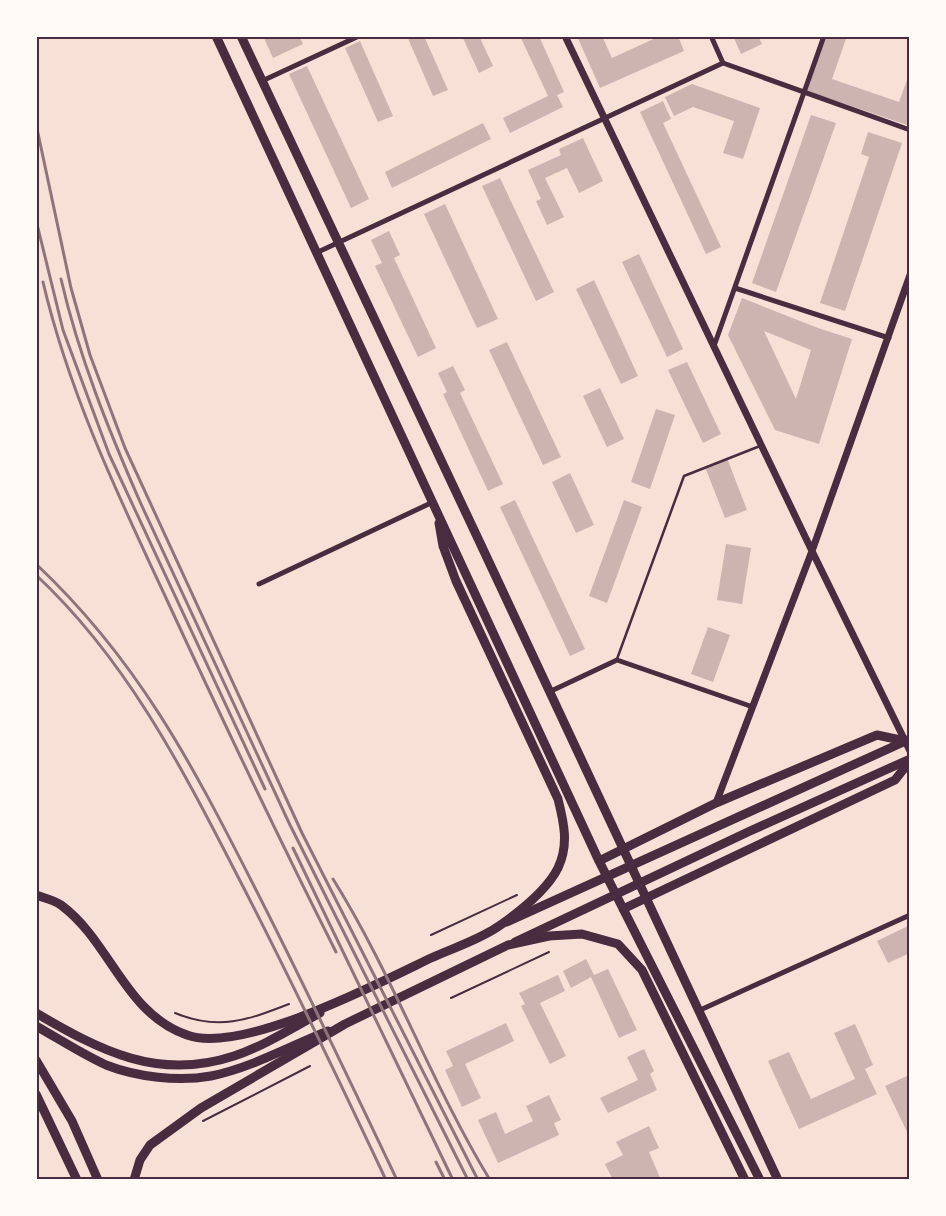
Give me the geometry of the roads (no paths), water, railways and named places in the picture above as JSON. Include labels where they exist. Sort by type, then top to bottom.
[{"type":"main road","points":[[216,36],[611,885],[760,1180]]},
{"type":"main road","points":[[241,36],[340,242],[644,898],[778,1180]]},
{"type":"main road","points":[[434,505],[443,546],[450,564],[482,638],[558,799],[565,826],[565,847],[558,869],[534,896],[498,926]]},
{"type":"main road","points":[[600,861],[716,804],[877,735],[908,740]]},
{"type":"main road","points":[[36,1013],[84,1041],[126,1058],[163,1064],[197,1066],[244,1052],[335,1004],[498,926],[908,740]]},
{"type":"main road","points":[[623,909],[895,780],[910,760]]},
{"type":"main road","points":[[36,1026],[106,1064],[150,1076],[187,1078],[210,1076],[233,1070],[345,1024],[750,831],[910,760]]},
{"type":"main road","points":[[36,895],[59,904],[83,925],[98,943],[142,1008],[155,1019],[188,1036],[202,1039],[247,1033],[335,1004]]},
{"type":"main road","points":[[508,945],[549,936],[582,934],[618,944],[642,970],[745,1180]]},
{"type":"main road","points":[[134,1180],[140,1160],[150,1145],[176,1125],[345,1024]]},
{"type":"main road","points":[[36,1060],[72,1121],[98,1180]]},
{"type":"main road","points":[[36,1094],[77,1180]]},
{"type":"street","points":[[262,81],[359,36]]},
{"type":"street","points":[[565,36],[812,551],[908,740],[910,751]]},
{"type":"street","points":[[710,36],[723,63],[804,94],[910,130]]},
{"type":"street","points":[[714,346],[824,36]]},
{"type":"street","points":[[318,252],[723,63]]},
{"type":"street","points":[[716,804],[812,551],[910,275]]},
{"type":"street","points":[[735,288],[889,338]]},
{"type":"street","points":[[259,584],[434,505]]},
{"type":"street","points":[[549,692],[617,660],[753,707]]},
{"type":"street","points":[[698,1011],[910,915]]},
{"type":"lane","points":[[617,660],[684,476],[762,445]]},
{"type":"railway","points":[[36,124],[71,288],[90,355],[125,448],[302,833],[478,1180]]},
{"type":"railway","points":[[36,220],[63,330],[109,454],[265,789]]},
{"type":"railway","points":[[61,279],[86,365],[141,504],[290,825],[468,1180]]},
{"type":"railway","points":[[43,282],[66,364],[113,482],[228,731],[336,952]]},
{"type":"railway","points":[[36,564],[72,600],[104,637],[133,675],[184,754],[272,921],[397,1180]]},
{"type":"railway","points":[[36,575],[68,607],[97,641],[124,677],[171,752],[274,948],[386,1180]]},
{"type":"railway","points":[[293,848],[453,1180]]},
{"type":"railway","points":[[333,879],[375,953],[449,1106],[490,1180]]},
{"type":"railway","points":[[436,1162],[445,1180]]}]
